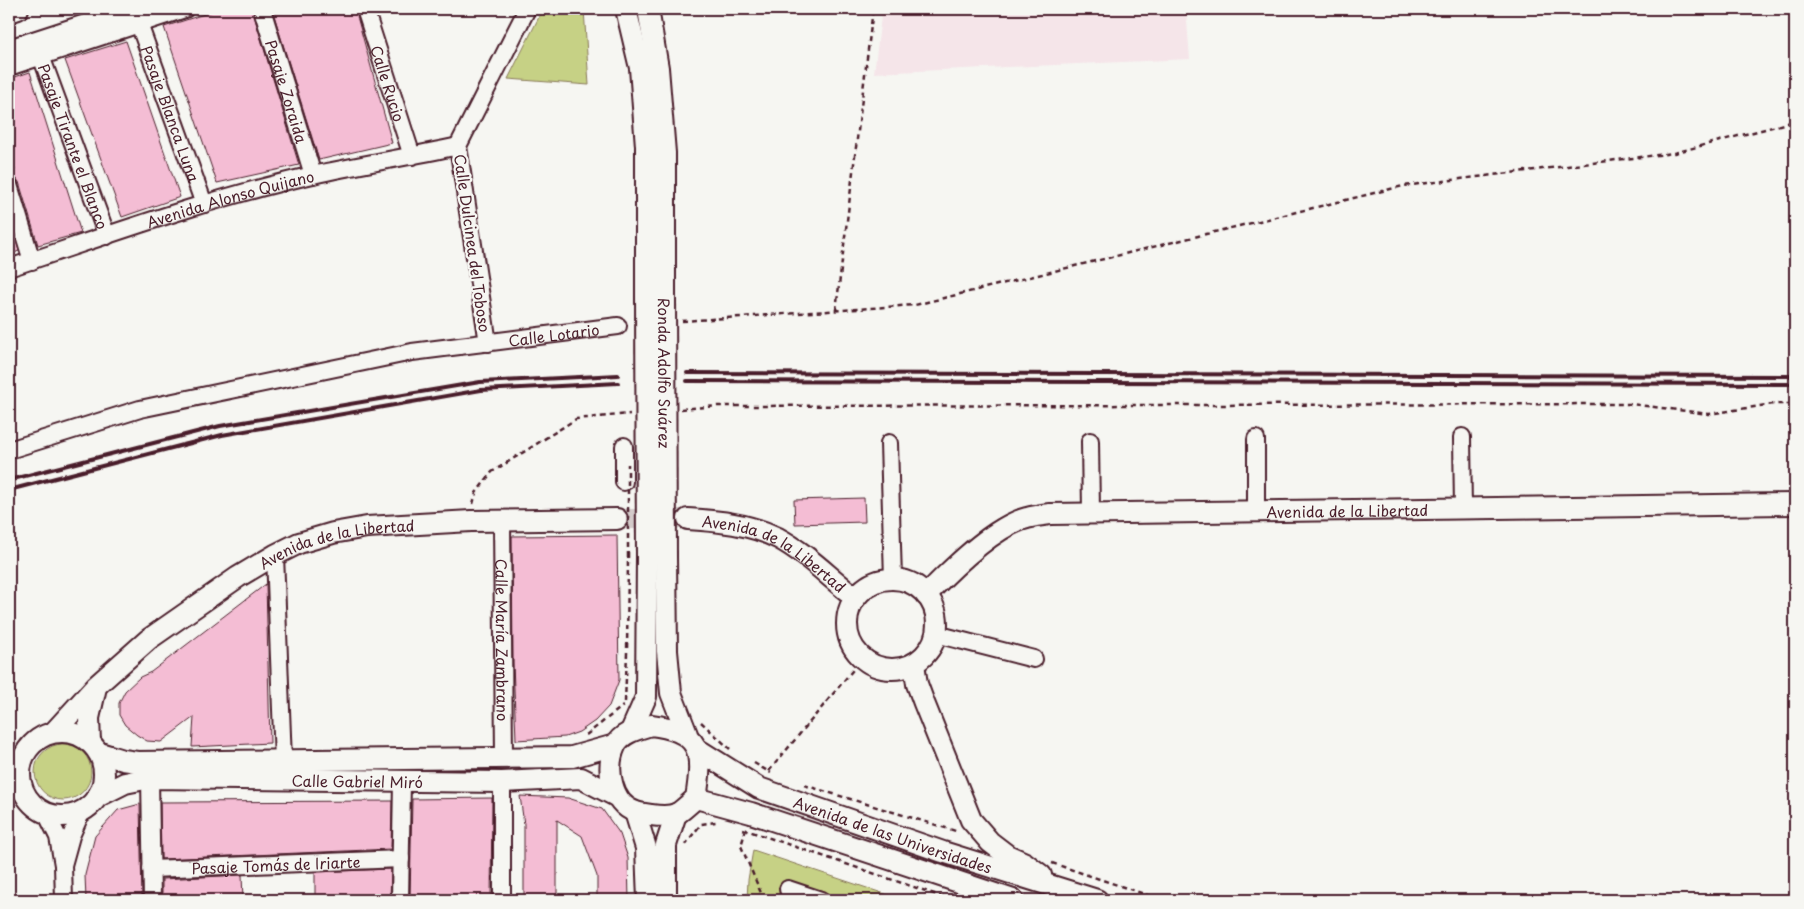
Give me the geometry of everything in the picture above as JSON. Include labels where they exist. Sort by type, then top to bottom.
[{"type":"main road","points":[[9,12],[18,9]]},
{"type":"main road","name":"Ronda Adolfo Suárez","points":[[626,9],[640,68],[656,295]]},
{"type":"main road","name":"Ronda Adolfo Suárez","points":[[631,731],[646,697],[647,557],[656,295],[665,153],[658,68],[648,9]]},
{"type":"main road","points":[[9,50],[137,16]]},
{"type":"main road","name":"Avenida de la Libertad","points":[[926,595],[970,553],[1000,530],[1025,518],[1050,514],[1795,504]]},
{"type":"main road","name":"Avenida de la Libertad","points":[[688,519],[737,524],[779,538],[855,597]]},
{"type":"main road","name":"Avenida de la Libertad","points":[[54,732],[96,686],[149,639],[238,577],[300,543],[333,533],[367,527],[471,521],[617,520]]},
{"type":"main road","name":"Ronda Adolfo Suárez","points":[[647,557],[667,651],[671,693],[695,735]]},
{"type":"main road","points":[[893,578],[917,586],[926,595],[934,607],[937,620],[936,634],[932,646],[914,664],[901,669],[887,670],[874,666],[862,659],[851,646],[846,630],[847,613],[855,597],[865,587],[878,581],[893,578]]},
{"type":"main road","points":[[914,664],[917,684],[971,820],[990,842],[1007,855],[1025,863],[1059,888]]},
{"type":"main road","points":[[95,748],[89,718],[96,686]]},
{"type":"main road","points":[[650,725],[695,735],[699,778],[696,798],[676,814],[660,816],[635,812],[616,796],[610,768],[615,745],[631,731],[650,725]]},
{"type":"main road","points":[[54,732],[72,733],[95,748],[104,760],[105,772],[104,784],[91,805],[82,811],[58,817],[47,815],[37,809],[23,791],[20,780],[23,757],[32,744],[47,733],[54,732]]},
{"type":"main road","name":"Avenida de las Universidades","points":[[695,735],[759,788],[943,852],[1097,900]]},
{"type":"main road","points":[[9,759],[32,744]]},
{"type":"main road","name":"Calle Gabriel Miró","points":[[95,748],[122,760],[137,762],[572,757],[615,745]]},
{"type":"main road","name":"Calle Gabriel Miró","points":[[97,797],[125,783],[150,778],[502,782],[581,778],[616,796]]},
{"type":"main road","points":[[9,794],[29,800]]},
{"type":"main road","name":"Avenida de las Universidades","points":[[696,798],[751,813],[1010,900]]},
{"type":"main road","points":[[635,812],[646,848],[648,900]]},
{"type":"main road","points":[[666,900],[666,845],[676,814]]},
{"type":"street","points":[[9,67],[137,16],[185,9]]},
{"type":"street","name":"Pasaje Zoraida","points":[[262,9],[313,175]]},
{"type":"street","name":"Calle Rucio","points":[[365,9],[412,156]]},
{"type":"street","name":"Calle Dulcinea del Toboso","points":[[488,343],[458,146],[527,9]]},
{"type":"street","name":"Pasaje Blanca Luna","points":[[137,16],[204,204]]},
{"type":"street","name":"Pasaje Tirante el Blanco","points":[[40,56],[107,236]]},
{"type":"street","name":"Avenida Alonso Quijano","points":[[9,268],[204,204],[313,175],[458,146]]},
{"type":"street","points":[[9,185],[32,261]]},
{"type":"street","name":"Calle Lotario","points":[[9,450],[140,409],[412,352],[618,326]]},
{"type":"street","points":[[1462,437],[1463,509]]},
{"type":"street","points":[[1256,439],[1256,511]]},
{"type":"street","points":[[1090,441],[1092,512]]},
{"type":"street","points":[[890,443],[893,578]]},
{"type":"street","points":[[624,446],[624,482]]},
{"type":"street","name":"Calle María Zambrano","points":[[502,521],[504,758]]},
{"type":"street","points":[[275,555],[282,761]]},
{"type":"street","points":[[936,634],[1034,659]]},
{"type":"street","points":[[150,778],[152,900]]},
{"type":"street","points":[[400,900],[402,781]]},
{"type":"street","points":[[502,782],[502,900]]},
{"type":"street","points":[[63,865],[71,836],[82,811]]},
{"type":"street","points":[[47,815],[58,837],[63,865],[64,900]]},
{"type":"street","name":"Pasaje Tomás de Iriarte","points":[[151,869],[401,859]]},
{"type":"street","points":[[791,900],[788,889],[822,900]]},
{"type":"path","points":[[836,310],[873,9]]},
{"type":"path","points":[[678,321],[915,305],[1403,186],[1674,153],[1795,121]]},
{"type":"path","points":[[674,410],[728,406],[1631,404],[1709,414],[1773,404],[1795,404]]},
{"type":"path","points":[[471,521],[471,512],[476,492],[492,472],[576,419],[636,413]]},
{"type":"path","points":[[578,756],[577,742],[625,705],[627,654],[647,557]]},
{"type":"path","points":[[769,772],[862,659]]},
{"type":"path","points":[[695,735],[734,752]]},
{"type":"path","points":[[748,760],[778,776]]},
{"type":"path","points":[[796,782],[962,833]]},
{"type":"path","points":[[684,846],[701,824],[723,821]]},
{"type":"path","points":[[738,827],[952,900]]},
{"type":"path","points":[[745,830],[741,846],[764,900]]},
{"type":"path","points":[[1045,861],[1162,900]]},
{"type":"shaded area","points":[[882,9],[1186,9],[1190,59],[874,73]]},
{"type":"green space","points":[[543,9],[584,9],[589,85],[508,79]]},
{"type":"green space","points":[[57,744],[69,744],[79,748],[87,756],[91,772],[87,788],[79,796],[69,800],[57,800],[47,796],[39,788],[35,778],[35,766],[39,756],[47,748]]},
{"type":"green space","points":[[753,850],[903,900],[747,900]]},
{"type":"building","points":[[220,9],[252,9],[299,165],[217,183],[164,27]]},
{"type":"building","points":[[272,9],[355,9],[392,143],[319,160]]},
{"type":"building","points":[[126,41],[180,197],[122,217],[65,60]]},
{"type":"building","points":[[30,72],[81,233],[38,245],[19,182],[15,177],[9,175],[9,171],[15,170],[9,150],[9,79]]},
{"type":"building","points":[[9,219],[19,251],[9,255]]},
{"type":"building","points":[[864,498],[865,522],[795,524],[794,500]]},
{"type":"building","points":[[617,535],[619,680],[609,706],[595,721],[579,732],[565,737],[516,740],[512,536]]},
{"type":"building","points":[[266,584],[270,743],[192,747],[194,717],[161,742],[147,741],[125,725],[119,715],[119,703],[125,691],[140,677],[151,672]]},
{"type":"building","points":[[520,796],[568,798],[602,809],[620,834],[628,858],[629,900],[597,900],[597,876],[582,836],[557,820],[557,900],[524,900],[524,824]]},
{"type":"building","points":[[492,798],[491,900],[410,900],[412,799]]},
{"type":"building","points":[[392,801],[391,849],[161,859],[160,802]]},
{"type":"building","points":[[140,804],[142,900],[86,900],[85,875],[95,836],[118,810]]},
{"type":"building","points":[[391,869],[390,900],[315,900],[315,872]]},
{"type":"building","points":[[242,875],[243,900],[162,900],[162,879]]},
{"type":"tunnel","points":[[617,519],[688,519]]},
{"type":"railway","points":[[687,373],[1795,376]]},
{"type":"railway","points":[[9,480],[220,426],[480,382],[618,375]]},
{"type":"railway","points":[[687,381],[1795,384]]},
{"type":"railway","points":[[9,490],[222,435],[481,390],[618,383]]}]
